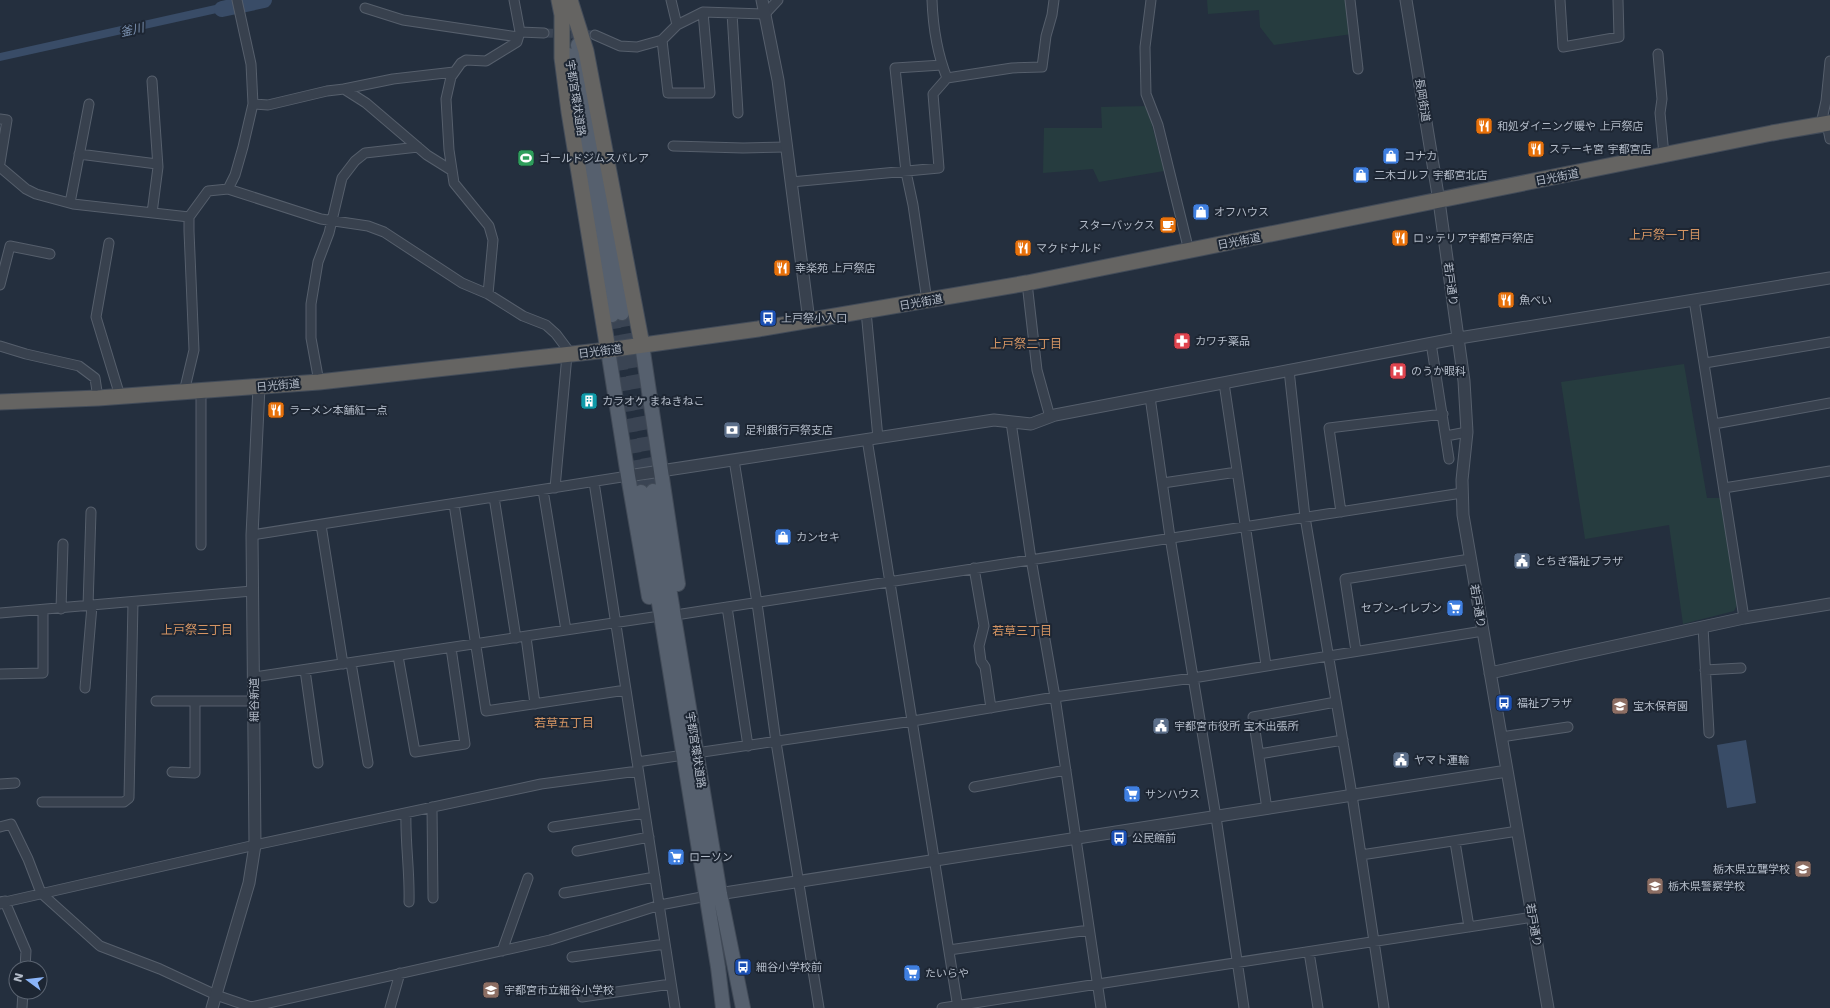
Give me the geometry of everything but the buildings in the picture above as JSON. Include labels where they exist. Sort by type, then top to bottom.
[{"type":"highway","name":"宇都宮環状道路","points":[[559,0],[568,8]]},
{"type":"highway","points":[[568,8],[586,51],[642,345]]},
{"type":"highway","points":[[568,8],[562,58],[569,112],[608,350]]},
{"type":"highway","name":"日光街道","points":[[0,402],[98,398],[319,382],[608,350],[809,321],[927,301],[1189,251],[1664,155],[1826,124]]},
{"type":"main road","name":"宇都宮環状道路","points":[[568,8],[617,314]]},
{"type":"main road","points":[[642,345],[682,614],[682,640],[680,656]]},
{"type":"main road","points":[[608,350],[652,617],[660,651],[672,677]]},
{"type":"main road","name":"宇都宮環状道路","points":[[690,754],[672,677],[647,491],[680,656],[690,754],[713,895],[718,967],[723,1008]]},
{"type":"main road","name":"宇都宮環状道路","points":[[713,895],[743,1008]]},
{"type":"street","points":[[228,189],[235,175],[244,147],[253,104],[250,64],[237,0]]},
{"type":"street","points":[[488,294],[493,240],[489,226],[454,183],[451,170],[446,99],[451,77],[461,63],[466,60],[486,61],[517,42],[519,35],[514,0]]},
{"type":"street","points":[[671,0],[677,25]]},
{"type":"street","points":[[762,0],[778,80],[809,321]]},
{"type":"street","points":[[595,35],[620,46],[637,47],[662,40],[677,25],[703,12],[765,14],[778,0]]},
{"type":"street","points":[[932,0],[933,27],[942,65],[947,78]]},
{"type":"street","points":[[791,182],[939,168],[934,94],[947,78],[1012,68],[1042,67],[1046,36],[1052,15],[1054,0]]},
{"type":"street","points":[[1151,0],[1145,47],[1146,94],[1158,126],[1189,251]]},
{"type":"street","points":[[1350,0],[1358,69]]},
{"type":"street","name":"長岡街道","points":[[1406,0],[1439,201]]},
{"type":"street","points":[[1560,0],[1563,46],[1619,38],[1618,0]]},
{"type":"street","points":[[365,8],[402,20],[519,35],[544,33]]},
{"type":"street","points":[[662,40],[668,93],[710,93],[703,12]]},
{"type":"street","points":[[732,13],[738,113]]},
{"type":"street","points":[[1658,54],[1662,99],[1660,113],[1664,155]]},
{"type":"street","points":[[1830,61],[1826,101],[1826,124],[1830,139]]},
{"type":"street","points":[[927,301],[913,205],[906,172],[895,68],[942,65]]},
{"type":"street","points":[[253,104],[268,105],[328,90],[344,89],[393,78],[454,72]]},
{"type":"street","points":[[152,82],[157,164],[152,213]]},
{"type":"street","points":[[344,89],[366,103],[427,155],[451,170]]},
{"type":"street","points":[[70,203],[89,104]]},
{"type":"street","points":[[0,119],[7,120],[0,163]]},
{"type":"street","points":[[673,146],[743,148],[786,147]]},
{"type":"street","points":[[319,382],[311,338],[311,304],[318,262],[329,233],[342,178],[355,161],[365,153],[418,147]]},
{"type":"street","points":[[79,154],[157,164]]},
{"type":"street","points":[[0,168],[26,189],[36,194],[70,203],[189,217]]},
{"type":"street","points":[[184,392],[194,350],[189,217],[208,191],[228,189],[279,207],[321,219],[368,226],[384,232],[462,283],[488,294],[523,316],[546,325],[556,334],[569,354],[555,488]]},
{"type":"street","name":"若戸通り","points":[[1439,201],[1459,338],[1466,407],[1467,432],[1462,494],[1470,559],[1548,1008]]},
{"type":"street","points":[[109,243],[96,317],[120,396]]},
{"type":"street","points":[[0,244],[50,254]]},
{"type":"street","points":[[0,285],[10,246]]},
{"type":"street","points":[[252,535],[994,420],[1030,424],[1050,417],[1431,343],[1830,278]]},
{"type":"street","points":[[1027,282],[1037,370],[1050,417]]},
{"type":"street","points":[[1694,300],[1744,618]]},
{"type":"street","points":[[866,311],[873,439],[891,582],[958,1007]]},
{"type":"street","points":[[1705,363],[1830,342]]},
{"type":"street","points":[[1431,343],[1449,459]]},
{"type":"street","points":[[0,346],[26,354],[79,366],[95,378],[98,398]]},
{"type":"street","points":[[1288,370],[1305,517],[1352,795],[1384,1008]]},
{"type":"street","points":[[1224,383],[1266,665]]},
{"type":"street","name":"細谷新道","points":[[212,1008],[248,889],[255,845],[252,535],[259,387]]},
{"type":"street","points":[[201,391],[201,546]]},
{"type":"street","points":[[1150,397],[1170,538],[1216,818],[1244,1008]]},
{"type":"street","points":[[1714,424],[1830,403]]},
{"type":"street","points":[[1340,512],[1329,428],[1442,414]]},
{"type":"street","points":[[1011,422],[1031,559],[1055,697],[1077,839],[1101,1008]]},
{"type":"street","points":[[1446,436],[1467,432]]},
{"type":"street","points":[[734,460],[757,602],[776,742],[819,1008]]},
{"type":"street","points":[[1724,488],[1830,471]]},
{"type":"street","points":[[1163,483],[1237,472]]},
{"type":"street","points":[[594,482],[675,1008]]},
{"type":"street","points":[[542,490],[566,630]]},
{"type":"street","points":[[682,614],[1245,526],[1462,494]]},
{"type":"street","points":[[494,497],[516,638]]},
{"type":"street","points":[[454,504],[486,711],[626,690]]},
{"type":"street","points":[[85,688],[90,606],[91,512]]},
{"type":"street","points":[[321,525],[347,664],[368,763]]},
{"type":"street","points":[[61,609],[63,544]]},
{"type":"street","points":[[1356,651],[1345,579],[1470,559]]},
{"type":"street","points":[[974,568],[984,626],[979,646],[981,661],[985,667],[991,708]]},
{"type":"street","points":[[0,613],[252,592]]},
{"type":"street","points":[[42,802],[124,802],[129,798],[133,602]]},
{"type":"street","points":[[1490,673],[1744,618],[1830,604]]},
{"type":"street","points":[[727,607],[748,746]]},
{"type":"street","points":[[0,674],[43,673],[43,610]]},
{"type":"street","points":[[254,677],[475,645],[652,617]]},
{"type":"street","points":[[1703,627],[1708,733]]},
{"type":"street","points":[[25,960],[26,951],[3,902],[255,845],[541,784],[638,767],[690,754],[913,721],[1055,697],[1192,678],[1483,630]]},
{"type":"street","points":[[526,637],[535,704]]},
{"type":"street","points":[[398,656],[415,752],[465,744],[451,648]]},
{"type":"street","points":[[1705,670],[1741,668]]},
{"type":"street","points":[[305,670],[318,763]]},
{"type":"street","points":[[156,701],[254,701]]},
{"type":"street","points":[[172,772],[195,773],[195,701]]},
{"type":"street","points":[[1267,809],[1253,717],[1336,702]]},
{"type":"street","points":[[1501,737],[1568,727]]},
{"type":"street","points":[[1259,754],[1342,740]]},
{"type":"street","points":[[974,787],[1066,770]]},
{"type":"street","points":[[0,827],[11,824],[28,859],[41,893],[100,946],[160,969],[216,995],[253,1008],[550,940],[660,905],[713,895],[1216,818],[1508,771]]},
{"type":"street","points":[[0,784],[15,783]]},
{"type":"street","points":[[432,807],[433,898]]},
{"type":"street","points":[[406,813],[410,880],[409,902]]},
{"type":"street","points":[[553,828],[645,813]]},
{"type":"street","points":[[1361,855],[1455,842],[1518,831]]},
{"type":"street","points":[[577,851],[649,837]]},
{"type":"street","points":[[1455,842],[1469,927]]},
{"type":"street","points":[[564,893],[655,877]]},
{"type":"street","points":[[502,951],[528,878]]},
{"type":"street","points":[[942,1008],[958,1007],[1533,917]]},
{"type":"street","points":[[949,950],[1089,930]]},
{"type":"street","points":[[572,957],[665,944]]},
{"type":"street","points":[[1309,952],[1318,1008]]},
{"type":"street","points":[[390,1008],[400,974]]},
{"type":"street","points":[[582,997],[671,984]]},
{"type":"green space","points":[[1207,0],[1350,0],[1352,34],[1274,45],[1260,27],[1259,10],[1208,14]]},
{"type":"green space","points":[[1147,106],[1164,171],[1099,182],[1093,169],[1043,173],[1044,128],[1102,128],[1101,107]]},
{"type":"green space","points":[[1684,364],[1707,498],[1720,498],[1737,605],[1734,611],[1683,624],[1669,525],[1585,539],[1561,382]]},
{"type":"water","points":[[233,1],[235,9],[0,61],[0,53]]},
{"type":"water","points":[[1746,740],[1756,803],[1727,808],[1717,745]]},
{"type":"waterway","name":"釜川","points":[[222,9],[264,0]]},
{"type":"tunnel","points":[[544,33],[595,35]]},
{"type":"tunnel","points":[[622,313],[653,491]]},
{"type":"tunnel","points":[[612,315],[641,492]]},
{"type":"place","name":"和処ダイニング暖や 上戸祭店","points":[[1484,126]]},
{"type":"place","name":"ステーキ宮 宇都宮店","points":[[1536,149]]},
{"type":"place","name":"コナカ","points":[[1391,156]]},
{"type":"place","name":"ゴールドジムスパレア","points":[[526,158]]},
{"type":"place","name":"二木ゴルフ 宇都宮北店","points":[[1361,175]]},
{"type":"place","name":"オフハウス","points":[[1201,212]]},
{"type":"place","name":"スターバックス","points":[[1168,225]]},
{"type":"place","name":"ロッテリア宇都宮戸祭店","points":[[1400,238]]},
{"type":"place","name":"マクドナルド","points":[[1023,248]]},
{"type":"place","name":"幸楽苑 上戸祭店","points":[[782,268]]},
{"type":"place","name":"魚べい","points":[[1506,300]]},
{"type":"place","name":"上戸祭小入口","points":[[768,318]]},
{"type":"place","name":"カワチ薬品","points":[[1182,341]]},
{"type":"place","name":"のうか眼科","points":[[1398,371]]},
{"type":"place","name":"カラオケ まねきねこ","points":[[589,401]]},
{"type":"place","name":"ラーメン本舗紅一点","points":[[276,410]]},
{"type":"place","name":"足利銀行戸祭支店","points":[[732,430]]},
{"type":"place","name":"カンセキ","points":[[783,537]]},
{"type":"place","name":"とちぎ福祉プラザ","points":[[1522,561]]},
{"type":"place","name":"セブン-イレブン","points":[[1455,608]]},
{"type":"place","name":"福祉プラザ","points":[[1504,703]]},
{"type":"place","name":"宝木保育園","points":[[1620,706]]},
{"type":"place","name":"宇都宮市役所 宝木出張所","points":[[1161,726]]},
{"type":"place","name":"ヤマト運輸","points":[[1401,760]]},
{"type":"place","name":"サンハウス","points":[[1132,794]]},
{"type":"place","name":"公民館前","points":[[1119,838]]},
{"type":"place","name":"ローソン","points":[[676,857]]},
{"type":"place","name":"栃木県立聾学校","points":[[1803,869]]},
{"type":"place","name":"栃木県警察学校","points":[[1655,886]]},
{"type":"place","name":"細谷小学校前","points":[[743,967]]},
{"type":"place","name":"たいらや","points":[[912,973]]},
{"type":"place","name":"宇都宮市立細谷小学校","points":[[491,990]]},
{"type":"district","name":"上戸祭一丁目","points":[[1665,235]]},
{"type":"district","name":"上戸祭二丁目","points":[[1026,344]]},
{"type":"district","name":"上戸祭三丁目","points":[[197,630]]},
{"type":"district","name":"若草三丁目","points":[[1022,631]]},
{"type":"district","name":"若草五丁目","points":[[564,723]]}]
